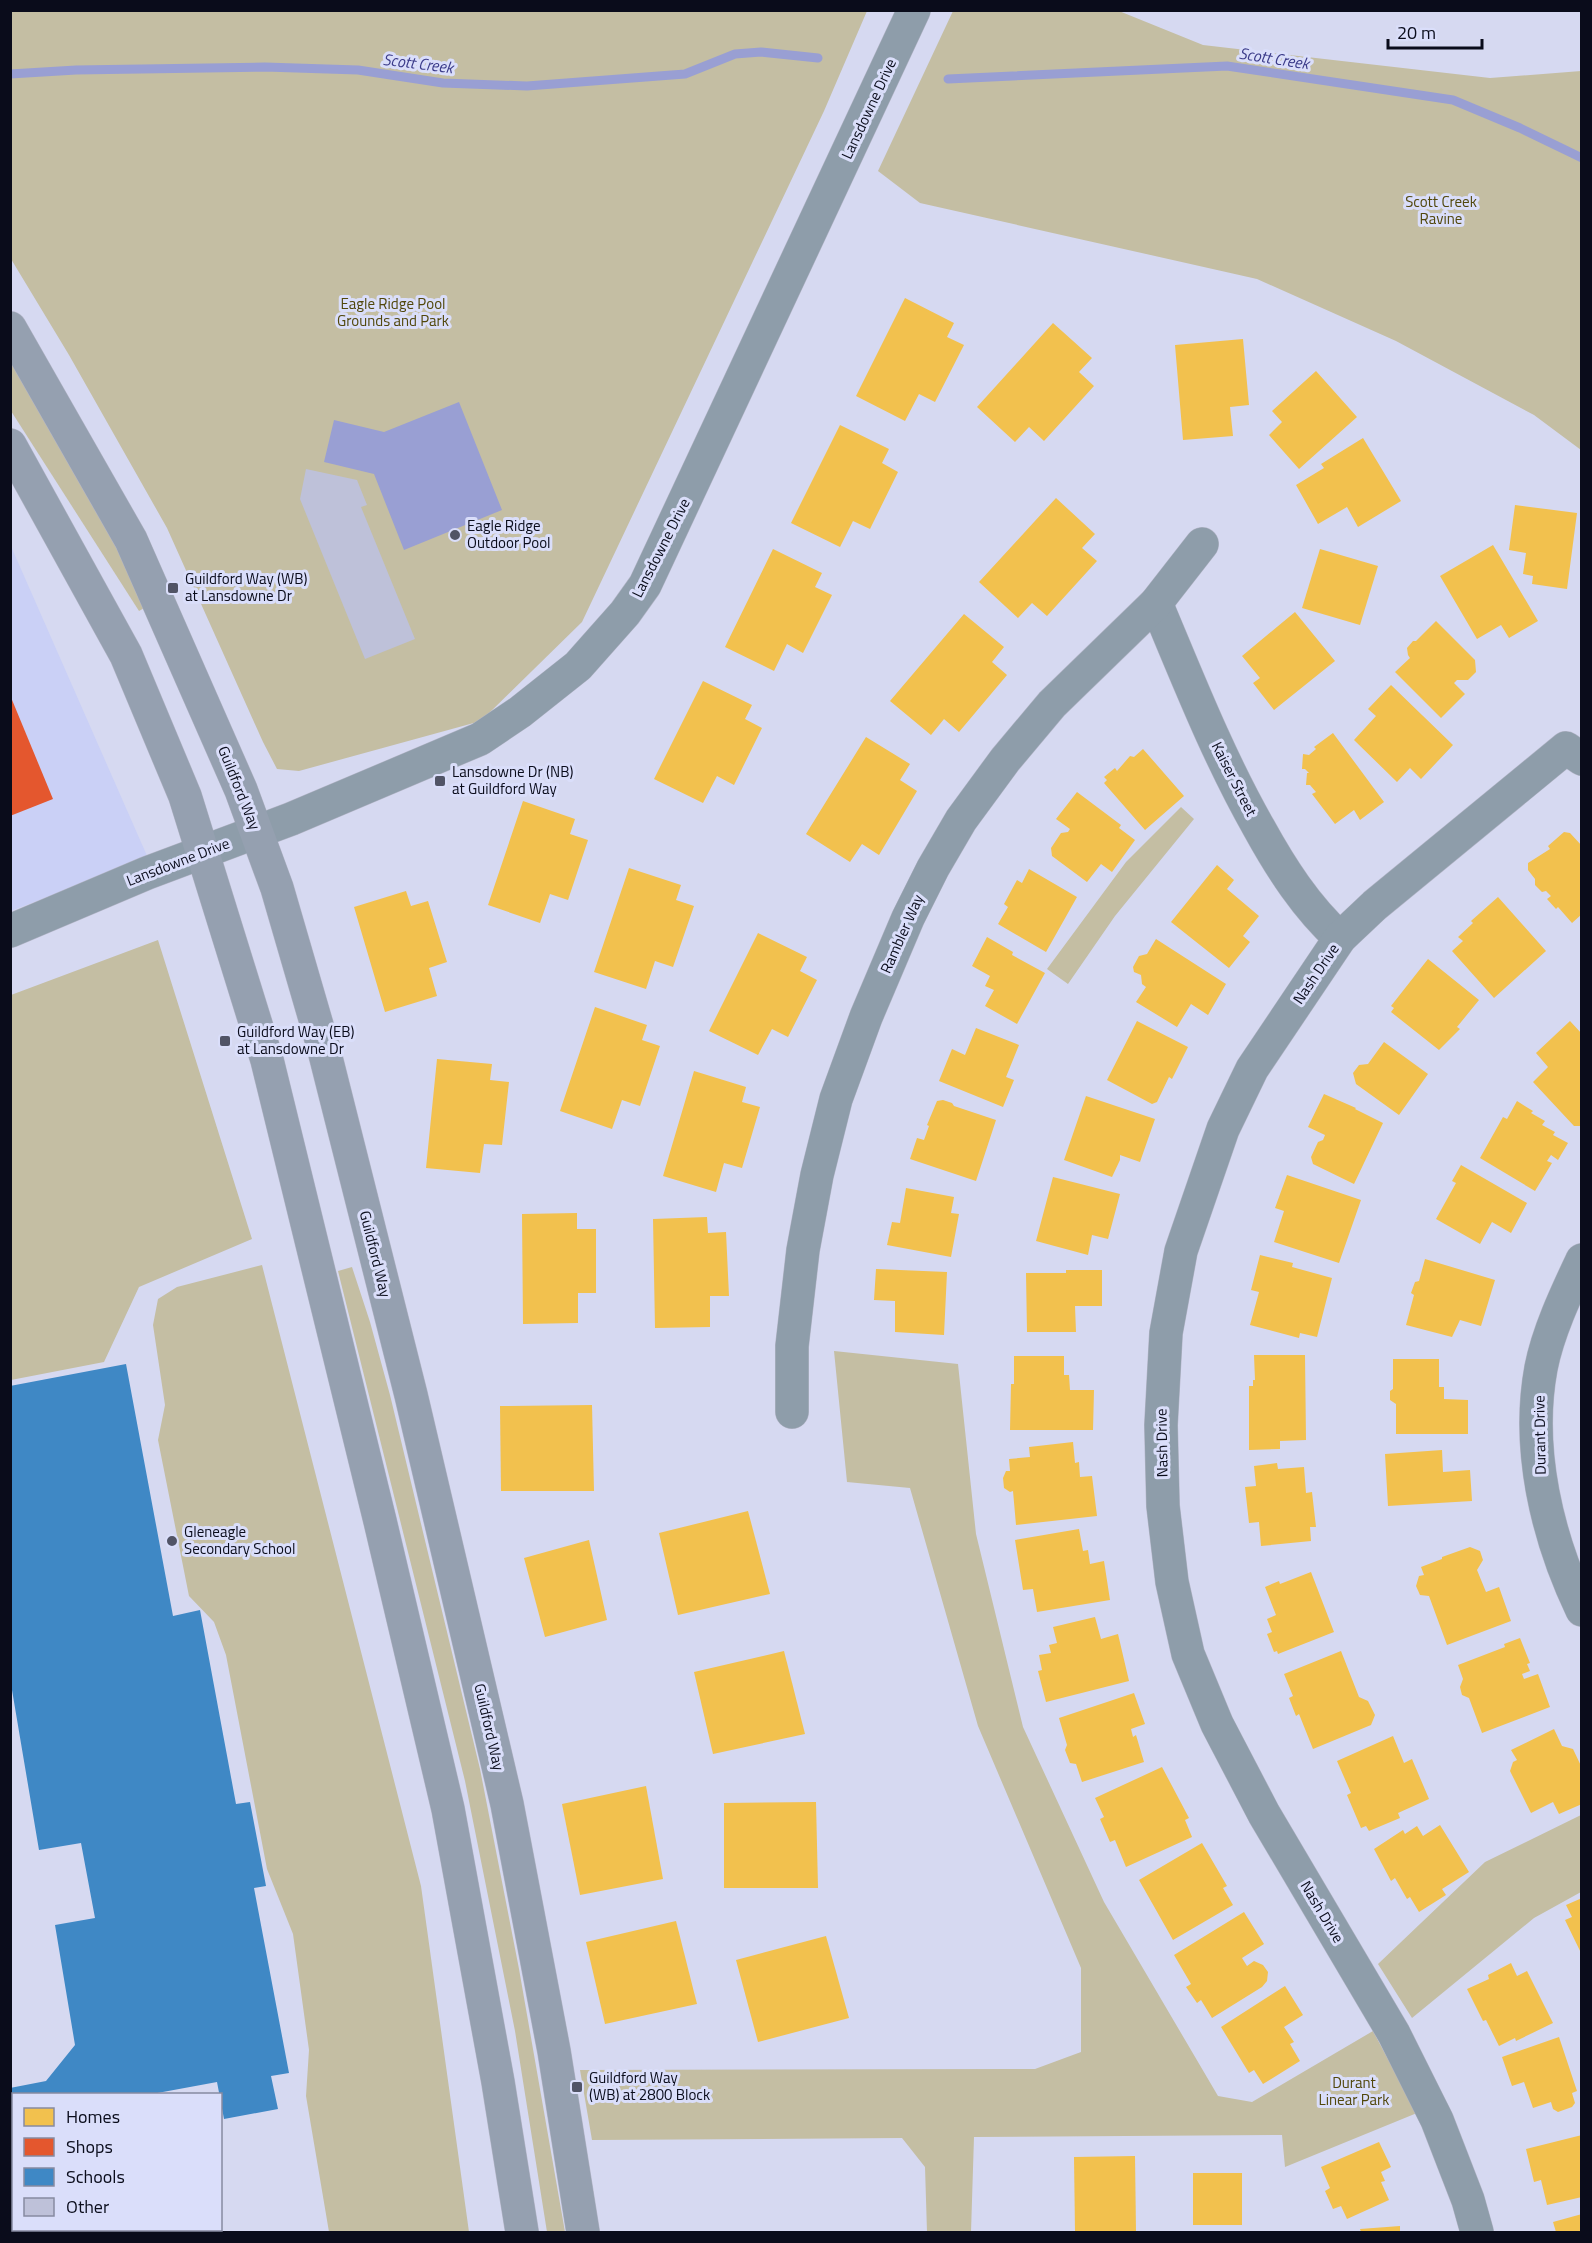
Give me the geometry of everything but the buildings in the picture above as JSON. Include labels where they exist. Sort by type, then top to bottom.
[{"type":"main road","name":"Guildford Way","points":[[10,328],[131,540],[236,779],[277,888],[323,1046],[411,1395],[507,1804],[554,2051],[583,2232]]},
{"type":"main road","points":[[10,446],[126,655],[185,796],[270,1071],[448,1809],[498,2082],[522,2232]]},
{"type":"street","name":"Lansdowne Drive","points":[[10,931],[147,873],[257,832],[480,739],[520,712],[578,666],[625,614],[645,585],[914,10]]},
{"type":"street","name":"Rambler Way","points":[[792,1412],[792,1346],[803,1250],[817,1175],[836,1099],[866,1017],[908,918],[961,820],[1005,760],[1052,704],[1156,603],[1202,544]]},
{"type":"street","name":"Kaiser Street","points":[[1156,603],[1220,755],[1252,816],[1280,866],[1320,920],[1340,938]]},
{"type":"street","name":"Nash Drive","points":[[1477,2232],[1468,2200],[1437,2120],[1394,2034],[1264,1814],[1217,1724],[1188,1654],[1172,1582],[1165,1517],[1161,1425],[1166,1333],[1181,1251],[1223,1129],[1252,1069],[1340,938],[1376,905],[1566,748],[1581,759]]},
{"type":"street","name":"Durant Drive","points":[[1581,1260],[1562,1304],[1541,1368],[1537,1418],[1539,1470],[1551,1529],[1581,1610]]},
{"type":"shaded area","points":[[459,402],[502,510],[404,550],[374,474],[324,462],[334,420],[384,432]]},
{"type":"shaded area","points":[[10,544],[148,858],[11,911],[10,911]]},
{"type":"green space","name":"Eagle Ridge Pool Grounds and Park","points":[[11,11],[867,11],[824,111],[582,622],[481,721],[299,771],[277,769],[167,528],[69,355],[11,259]]},
{"type":"green space","name":"Scott Creek Ravine","points":[[953,11],[1119,11],[1203,45],[1490,78],[1581,71],[1581,450],[1534,415],[1396,341],[1257,279],[920,203],[878,171]]},
{"type":"green space","points":[[10,360],[64,451],[114,544],[146,607],[139,611],[11,411]]},
{"type":"green space","points":[[1181,807],[1194,819],[1115,916],[1068,984],[1047,969],[1126,862]]},
{"type":"green space","points":[[158,940],[252,1239],[139,1287],[104,1362],[11,1380],[11,995]]},
{"type":"green space","points":[[262,1265],[421,1886],[469,2232],[329,2232],[306,2096],[309,2050],[293,1934],[267,1869],[226,1655],[214,1622],[189,1596],[158,1440],[165,1405],[153,1325],[158,1299],[177,1287]]},
{"type":"green space","points":[[352,1267],[390,1395],[480,1769],[519,1969],[565,2232],[547,2232],[515,2031],[465,1781],[338,1271]]},
{"type":"green space","name":"Durant Linear Park","points":[[834,1351],[958,1364],[976,1534],[1023,1727],[1104,1902],[1218,2096],[1252,2102],[1373,2031],[1417,2113],[1285,2167],[1282,2135],[974,2137],[971,2232],[927,2232],[925,2167],[902,2138],[592,2140],[580,2070],[1035,2069],[1081,2052],[1081,1968],[978,1726],[910,1488],[847,1482]]},
{"type":"green space","points":[[1581,1815],[1581,1892],[1534,1918],[1412,2018],[1378,1964],[1485,1862]]},
{"type":"waterway","name":"Scott Creek","points":[[10,74],[76,70],[265,67],[358,70],[443,83],[527,86],[685,74],[735,54],[761,52],[818,58]]},
{"type":"waterway","name":"Scott Creek","points":[[948,79],[1227,66],[1453,100],[1520,128],[1582,158]]},
{"type":"place","name":"Eagle Ridge Outdoor Pool","points":[[455,535]]},
{"type":"place","name":"Guildford Way (WB) at Lansdowne Dr","points":[[173,588]]},
{"type":"place","name":"Lansdowne Dr (NB) at Guildford Way","points":[[440,781]]},
{"type":"place","name":"Guildford Way (EB) at Lansdowne Dr","points":[[225,1041]]},
{"type":"place","name":"Gleneagle Secondary School","points":[[172,1541]]},
{"type":"place","name":"Guildford Way (WB) at 2800 Block","points":[[577,2087]]}]
